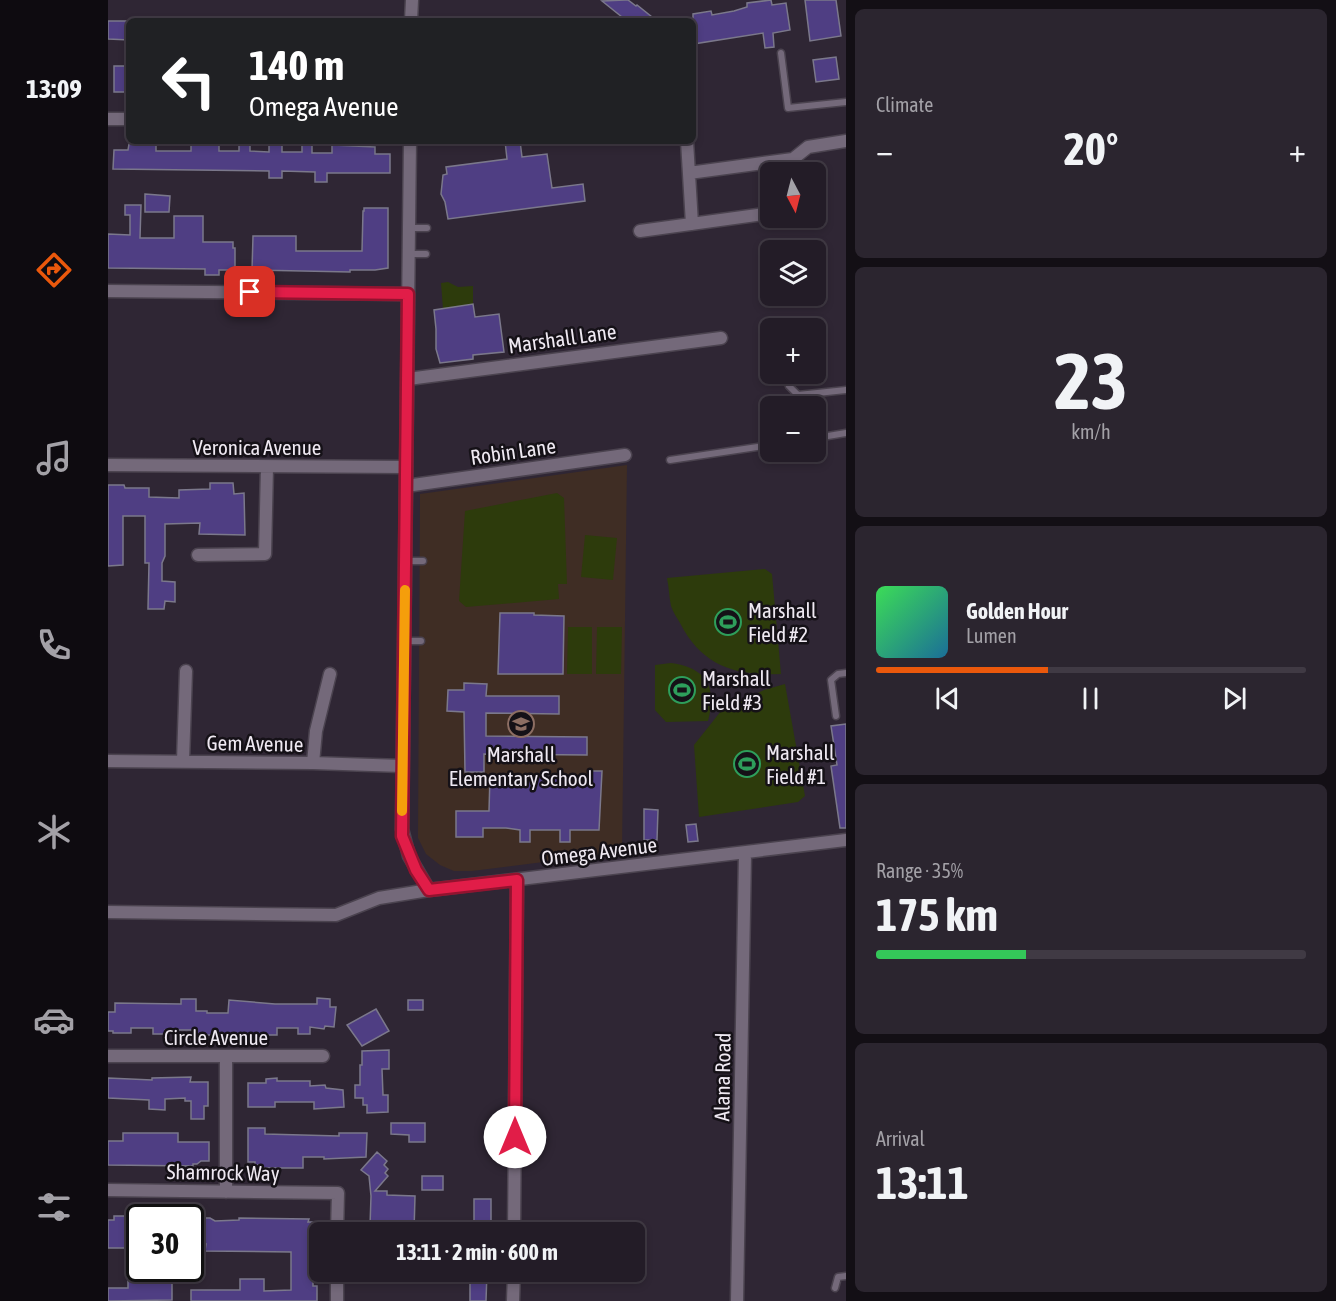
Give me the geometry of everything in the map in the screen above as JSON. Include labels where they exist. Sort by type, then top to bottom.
[{"type":"street","points":[[411,18],[412,0]]},
{"type":"street","points":[[108,119],[126,119]]},
{"type":"street","points":[[786,162],[813,146],[846,141]]},
{"type":"street","points":[[410,144],[402,836],[416,870],[429,890]]},
{"type":"street","points":[[687,144],[692,224]]},
{"type":"street","points":[[689,173],[760,168]]},
{"type":"street","points":[[640,231],[760,215]]},
{"type":"street","points":[[108,291],[408,294]]},
{"type":"street","name":"Marshall Lane","points":[[408,379],[721,338]]},
{"type":"street","name":"Robin Lane","points":[[406,486],[625,455]]},
{"type":"street","name":"Veronica Avenue","points":[[108,465],[406,467]]},
{"type":"street","points":[[198,555],[265,554],[267,466]]},
{"type":"street","points":[[183,761],[186,671]]},
{"type":"street","points":[[313,763],[316,731],[330,674]]},
{"type":"street","name":"Gem Avenue","points":[[108,761],[402,766]]},
{"type":"street","name":"Omega Avenue","points":[[108,912],[336,915],[379,898],[429,890],[745,854],[846,840]]},
{"type":"street","name":"Alana Road","points":[[737,1301],[745,854]]},
{"type":"street","points":[[514,1222],[517,880]]},
{"type":"street","name":"Circle Avenue","points":[[108,1056],[323,1056]]},
{"type":"street","points":[[226,1057],[226,1192]]},
{"type":"street","name":"Shamrock Way","points":[[108,1190],[338,1193],[338,1222]]},
{"type":"street","points":[[337,1282],[337,1301]]},
{"type":"street","points":[[513,1301],[514,1282]]},
{"type":"lane","points":[[781,53],[788,108],[846,102]]},
{"type":"lane","points":[[409,228],[428,228]]},
{"type":"lane","points":[[409,254],[426,254]]},
{"type":"lane","points":[[788,384],[798,395],[846,390]]},
{"type":"lane","points":[[826,437],[846,434]]},
{"type":"lane","points":[[670,460],[760,447]]},
{"type":"lane","points":[[405,561],[423,561]]},
{"type":"lane","points":[[405,640],[421,641]]},
{"type":"lane","points":[[836,716],[831,680],[838,674],[846,673]]},
{"type":"lane","points":[[835,1288],[838,1276],[846,1276]]},
{"type":"shaded area","name":"Marshall Elementary School","points":[[627,465],[622,852],[472,871],[454,871],[440,865],[426,854],[418,838],[420,494]]},
{"type":"green space","points":[[448,282],[458,287],[473,286],[473,304],[443,309],[441,283]]},
{"type":"green space","points":[[557,493],[564,498],[567,584],[558,584],[559,599],[466,607],[459,601],[465,511]]},
{"type":"green space","points":[[585,535],[617,538],[613,580],[581,577]]},
{"type":"green space","name":"Marshall Field #2","points":[[765,569],[772,574],[781,674],[749,673],[709,659],[689,638],[670,603],[667,578]]},
{"type":"green space","points":[[568,627],[592,627],[592,674],[567,674]]},
{"type":"green space","points":[[597,627],[622,627],[621,674],[596,674]]},
{"type":"green space","name":"Marshall Field #3","points":[[671,663],[693,669],[706,681],[711,698],[708,721],[666,722],[655,710],[655,665]]},
{"type":"green space","name":"Marshall Field #1","points":[[785,684],[805,796],[798,802],[699,817],[694,745],[721,711],[764,690]]},
{"type":"building","points":[[628,0],[653,18],[623,18],[602,1]]},
{"type":"building","points":[[771,0],[772,5],[786,3],[790,30],[773,33],[774,47],[765,48],[763,33],[696,44],[696,18],[693,18],[693,14],[711,11],[712,15],[734,11],[747,7],[747,3]]},
{"type":"building","points":[[805,0],[836,0],[841,36],[810,41]]},
{"type":"building","points":[[108,21],[126,21],[126,40],[108,39]]},
{"type":"building","points":[[836,57],[839,79],[816,82],[813,60]]},
{"type":"building","points":[[114,66],[126,66],[126,92],[114,92]]},
{"type":"building","points":[[129,144],[156,144],[156,151],[191,151],[191,144],[219,144],[219,151],[239,151],[239,145],[250,145],[250,151],[269,152],[269,144],[282,144],[282,152],[302,152],[302,145],[312,145],[312,153],[332,153],[332,145],[375,147],[375,154],[390,154],[390,173],[327,173],[327,182],[315,182],[315,172],[282,171],[282,178],[269,178],[269,171],[113,169],[114,150],[128,150]]},
{"type":"building","points":[[505,144],[520,144],[522,157],[547,154],[552,188],[583,184],[585,201],[448,219],[441,194],[443,175],[447,174],[446,167],[507,159]]},
{"type":"building","points":[[145,194],[170,196],[169,212],[145,212]]},
{"type":"building","points":[[125,205],[141,205],[140,238],[174,238],[174,216],[203,216],[203,242],[233,242],[235,270],[219,270],[219,275],[205,275],[205,269],[108,268],[108,234],[130,235],[130,215],[125,215]]},
{"type":"building","points":[[364,208],[388,208],[388,268],[350,270],[350,272],[252,270],[253,236],[296,236],[296,251],[362,251]]},
{"type":"building","points":[[473,304],[475,317],[499,314],[504,352],[473,355],[473,359],[440,363],[436,349],[434,310]]},
{"type":"building","points":[[210,483],[233,483],[234,494],[244,493],[245,535],[199,534],[200,523],[165,524],[162,581],[175,582],[175,602],[165,601],[164,609],[148,609],[149,563],[145,563],[145,516],[123,516],[123,565],[108,566],[108,485],[149,488],[149,497],[179,498],[179,490],[210,489]]},
{"type":"building","points":[[500,613],[564,616],[563,674],[498,674]]},
{"type":"building","points":[[464,683],[487,684],[486,696],[559,696],[559,714],[486,713],[486,736],[587,737],[587,755],[484,754],[484,772],[465,772],[464,712],[447,711],[448,690],[464,690]]},
{"type":"building","points":[[846,724],[846,828],[840,828],[831,766],[837,765],[831,726]]},
{"type":"building","points":[[592,771],[602,771],[599,830],[570,830],[570,842],[560,842],[560,830],[530,830],[530,842],[520,842],[520,830],[506,828],[483,828],[483,837],[456,837],[456,811],[489,811],[490,776],[592,776]]},
{"type":"building","points":[[644,809],[658,810],[657,840],[644,840]]},
{"type":"building","points":[[696,824],[698,841],[688,842],[686,825]]},
{"type":"building","points":[[317,998],[330,999],[330,1007],[336,1007],[334,1027],[325,1026],[324,1029],[310,1027],[310,1034],[298,1034],[298,1028],[277,1028],[277,1035],[196,1035],[196,1030],[165,1030],[165,1034],[153,1034],[153,1028],[131,1028],[131,1033],[108,1031],[108,1012],[115,1012],[115,1003],[181,1004],[181,999],[196,999],[196,1011],[228,1013],[229,1000],[275,1004],[317,1004]]},
{"type":"building","points":[[408,1000],[423,1000],[423,1010],[408,1010]]},
{"type":"building","points":[[376,1009],[389,1031],[362,1046],[347,1025]]},
{"type":"building","points":[[389,1050],[389,1069],[382,1069],[383,1095],[388,1095],[388,1112],[367,1113],[367,1105],[363,1105],[363,1098],[355,1098],[355,1085],[360,1085],[362,1051]]},
{"type":"building","points":[[191,1077],[190,1082],[208,1082],[208,1106],[204,1106],[204,1119],[191,1119],[191,1101],[185,1101],[185,1098],[165,1099],[165,1110],[149,1109],[149,1100],[108,1098],[108,1078],[152,1080],[152,1078]]},
{"type":"building","points":[[277,1078],[277,1081],[310,1081],[310,1086],[325,1085],[326,1088],[343,1090],[344,1107],[314,1109],[314,1102],[275,1102],[275,1107],[248,1107],[248,1083],[266,1083],[266,1079]]},
{"type":"building","points":[[391,1123],[425,1123],[425,1142],[409,1142],[409,1135],[391,1134]]},
{"type":"building","points":[[248,1128],[265,1128],[265,1134],[339,1136],[339,1133],[367,1133],[366,1157],[324,1159],[324,1157],[303,1157],[303,1168],[260,1168],[260,1165],[255,1165],[255,1162],[248,1162]]},
{"type":"building","points":[[123,1133],[178,1133],[178,1142],[209,1142],[209,1161],[201,1161],[193,1166],[108,1165],[108,1141],[123,1141]]},
{"type":"building","points":[[377,1152],[387,1161],[384,1165],[388,1169],[385,1173],[388,1176],[375,1191],[387,1191],[387,1195],[415,1196],[414,1222],[370,1222],[369,1176],[361,1170]]},
{"type":"building","points":[[422,1176],[443,1176],[443,1190],[422,1190]]},
{"type":"building","points":[[474,1199],[491,1199],[491,1222],[474,1222]]},
{"type":"building","points":[[114,1216],[126,1216],[126,1248],[108,1248],[108,1220],[114,1220]]},
{"type":"building","points":[[204,1218],[215,1221],[239,1220],[239,1218],[309,1219],[309,1282],[317,1286],[317,1301],[191,1301],[191,1290],[240,1290],[240,1279],[264,1279],[264,1291],[291,1290],[291,1252],[205,1251],[206,1244],[204,1244]]},
{"type":"building","points":[[128,1282],[172,1282],[172,1300],[108,1301],[108,1288],[128,1288]]},
{"type":"building","points":[[470,1282],[487,1282],[486,1301],[470,1301]]},
{"type":"slow traffic","points":[[402,811],[405,590]]},
{"type":"place","name":"Marshall Field #2","points":[[728,622]]},
{"type":"place","name":"Marshall Field #3","points":[[682,690]]},
{"type":"place","name":"Marshall Elementary School","points":[[521,724]]},
{"type":"place","name":"Marshall Field #1","points":[[747,764]]},
{"type":"route","points":[[250,292],[408,294],[402,836],[416,870],[429,890],[517,880],[515,1137]]}]
